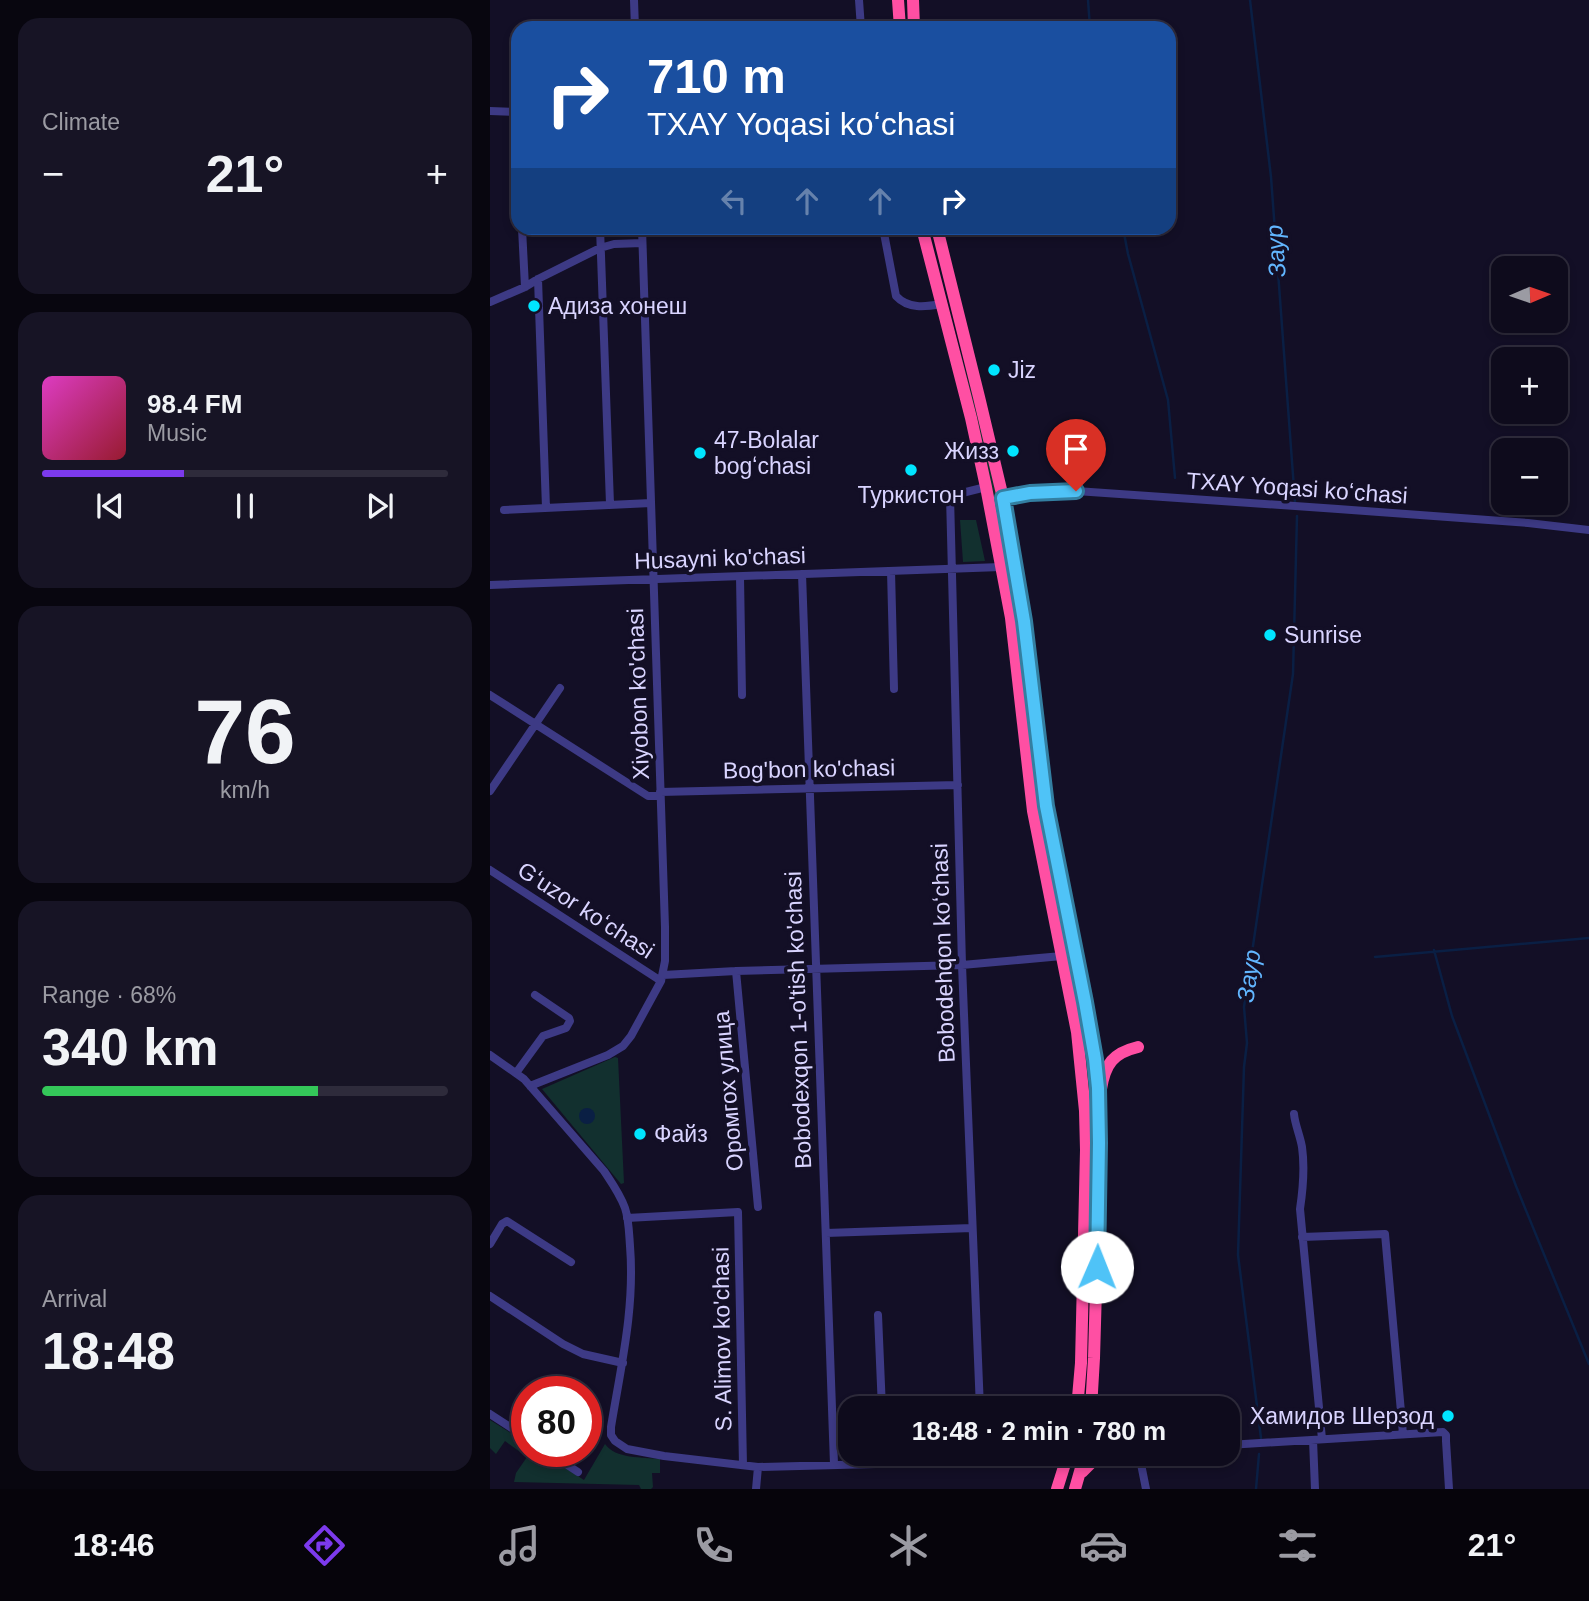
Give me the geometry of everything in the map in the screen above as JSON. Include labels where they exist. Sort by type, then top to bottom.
[{"type":"highway","points":[[898,0],[900,21]]},
{"type":"highway","points":[[912,0],[914,21]]},
{"type":"highway","points":[[924,235],[979,397],[1003,498],[1021,597],[1046,806],[1093,1045],[1098,1103],[1097,1267],[1092,1396]]},
{"type":"highway","points":[[938,235],[947,303],[1011,618],[1032,803],[1077,1032],[1085,1111],[1078,1396]]},
{"type":"highway","points":[[1020,697],[1034,696]]},
{"type":"highway","points":[[1098,1103],[1102,1082],[1110,1063],[1123,1051],[1138,1047]]},
{"type":"highway","points":[[1083,1267],[1097,1267]]},
{"type":"highway","points":[[1057,1489],[1064,1466]]},
{"type":"highway","points":[[1075,1489],[1082,1466]]},
{"type":"highway","points":[[1079,1475],[1088,1466]]},
{"type":"street","points":[[634,0],[635,21]]},
{"type":"street","points":[[859,0],[860,21]]},
{"type":"street","points":[[490,111],[511,112]]},
{"type":"street","points":[[522,235],[525,288]]},
{"type":"street","points":[[600,235],[610,504]]},
{"type":"street","name":"Xiyobon ko'chasi","points":[[530,1086],[608,1055],[623,1046],[662,978],[665,927],[642,235]]},
{"type":"street","points":[[884,235],[896,296],[900,301],[918,306],[947,303]]},
{"type":"street","points":[[490,302],[525,288],[600,248],[614,244],[642,243]]},
{"type":"street","points":[[538,279],[546,508]]},
{"type":"street","name":"Bobodehqon koʻchasi","points":[[978,1396],[962,965],[950,496],[986,487]]},
{"type":"street","name":"TXAY Yoqasi koʻchasi","points":[[1003,498],[1030,493],[1076,491],[1528,523],[1589,530]]},
{"type":"street","points":[[503,510],[651,502]]},
{"type":"street","name":"Husayni ko'chasi","points":[[490,585],[1001,567]]},
{"type":"street","points":[[891,571],[894,689]]},
{"type":"street","name":"Bobodexqon 1-o'tish ko'chasi","points":[[803,574],[834,1464]]},
{"type":"street","points":[[740,577],[742,695]]},
{"type":"street","points":[[490,791],[559,688]]},
{"type":"street","name":"Bog'bon ko'chasi","points":[[490,695],[648,796],[958,785]]},
{"type":"street","name":"Gʻuzor koʻchasi","points":[[490,870],[638,968],[662,978],[736,971],[962,965],[1062,956]]},
{"type":"street","name":"Оромгох улица","points":[[736,971],[758,1207]]},
{"type":"street","points":[[516,1073],[543,1036],[566,1028],[570,1021],[535,995]]},
{"type":"street","points":[[490,1055],[530,1086],[604,1171],[620,1196],[627,1218],[631,1292],[623,1363],[611,1427],[611,1435],[615,1441],[624,1448],[664,1456],[743,1465],[838,1464]]},
{"type":"street","points":[[1294,1114],[1302,1149],[1303,1186],[1300,1209],[1317,1440],[1315,1489]]},
{"type":"street","name":"S. Alimov ko'chasi","points":[[627,1218],[738,1212],[743,1465]]},
{"type":"street","points":[[491,1240],[507,1221],[571,1262]]},
{"type":"street","points":[[826,1233],[972,1228]]},
{"type":"street","points":[[1302,1237],[1385,1234],[1403,1434]]},
{"type":"street","points":[[490,1296],[563,1344],[583,1353],[623,1363]]},
{"type":"street","points":[[877,1315],[881,1396]]},
{"type":"street","points":[[490,1414],[511,1428]]},
{"type":"street","points":[[1240,1444],[1443,1432],[1446,1435],[1449,1489]]},
{"type":"street","points":[[756,1489],[758,1466]]},
{"type":"street","points":[[1141,1466],[1146,1489]]},
{"type":"street","points":[[570,1467],[578,1472]]},
{"type":"green space","points":[[950,316],[983,432],[1000,512],[1015,590],[1027,692],[1024,692]]},
{"type":"green space","points":[[960,520],[976,520],[985,561],[963,562]]},
{"type":"green space","points":[[1029,707],[1044,828],[1074,965],[1091,1074],[1094,1178],[1092,1256],[1087,1256],[1089,1118],[1039,828],[1024,708]]},
{"type":"green space","points":[[618,1058],[624,1183],[621,1184],[542,1089]]},
{"type":"green space","points":[[490,1420],[511,1433],[511,1445],[505,1441],[496,1454],[490,1448]]},
{"type":"green space","points":[[605,1444],[622,1455],[660,1459],[660,1473],[652,1473],[651,1489],[641,1489],[639,1485],[514,1482],[520,1467],[564,1467],[584,1480],[592,1467],[602,1467],[602,1449]]},
{"type":"water","points":[[587,1108],[593,1110],[593,1122],[587,1124],[581,1122],[579,1116],[581,1110]]},
{"type":"waterway","points":[[1088,0],[1090,21]]},
{"type":"waterway","name":"Заур","points":[[1250,0],[1271,177],[1295,502]]},
{"type":"waterway","points":[[1124,235],[1168,400],[1175,478]]},
{"type":"waterway","name":"Заур","points":[[1261,1438],[1238,1255],[1247,1043],[1244,1007],[1293,674],[1297,516]]},
{"type":"waterway","points":[[1375,957],[1589,938]]},
{"type":"waterway","points":[[1434,950],[1452,1016],[1516,1186],[1589,1364]]},
{"type":"waterway","name":"Заур","points":[[1256,1489],[1259,1454]]},
{"type":"place","name":"Адиза хонеш","points":[[534,306]]},
{"type":"place","name":"Jiz","points":[[994,370]]},
{"type":"place","name":"Жизз","points":[[1013,451]]},
{"type":"place","name":"47-Bolalar bogʻchasi","points":[[700,453]]},
{"type":"place","name":"Туркистон","points":[[911,470]]},
{"type":"place","name":"Sunrise","points":[[1270,635]]},
{"type":"place","name":"Файз","points":[[640,1134]]},
{"type":"place","name":"Хамидов Шерзод","points":[[1448,1416]]},
{"type":"route","points":[[1076,491],[1030,493],[1003,498],[1021,597],[1046,806],[1095,1059],[1099,1143],[1097,1267]]}]
